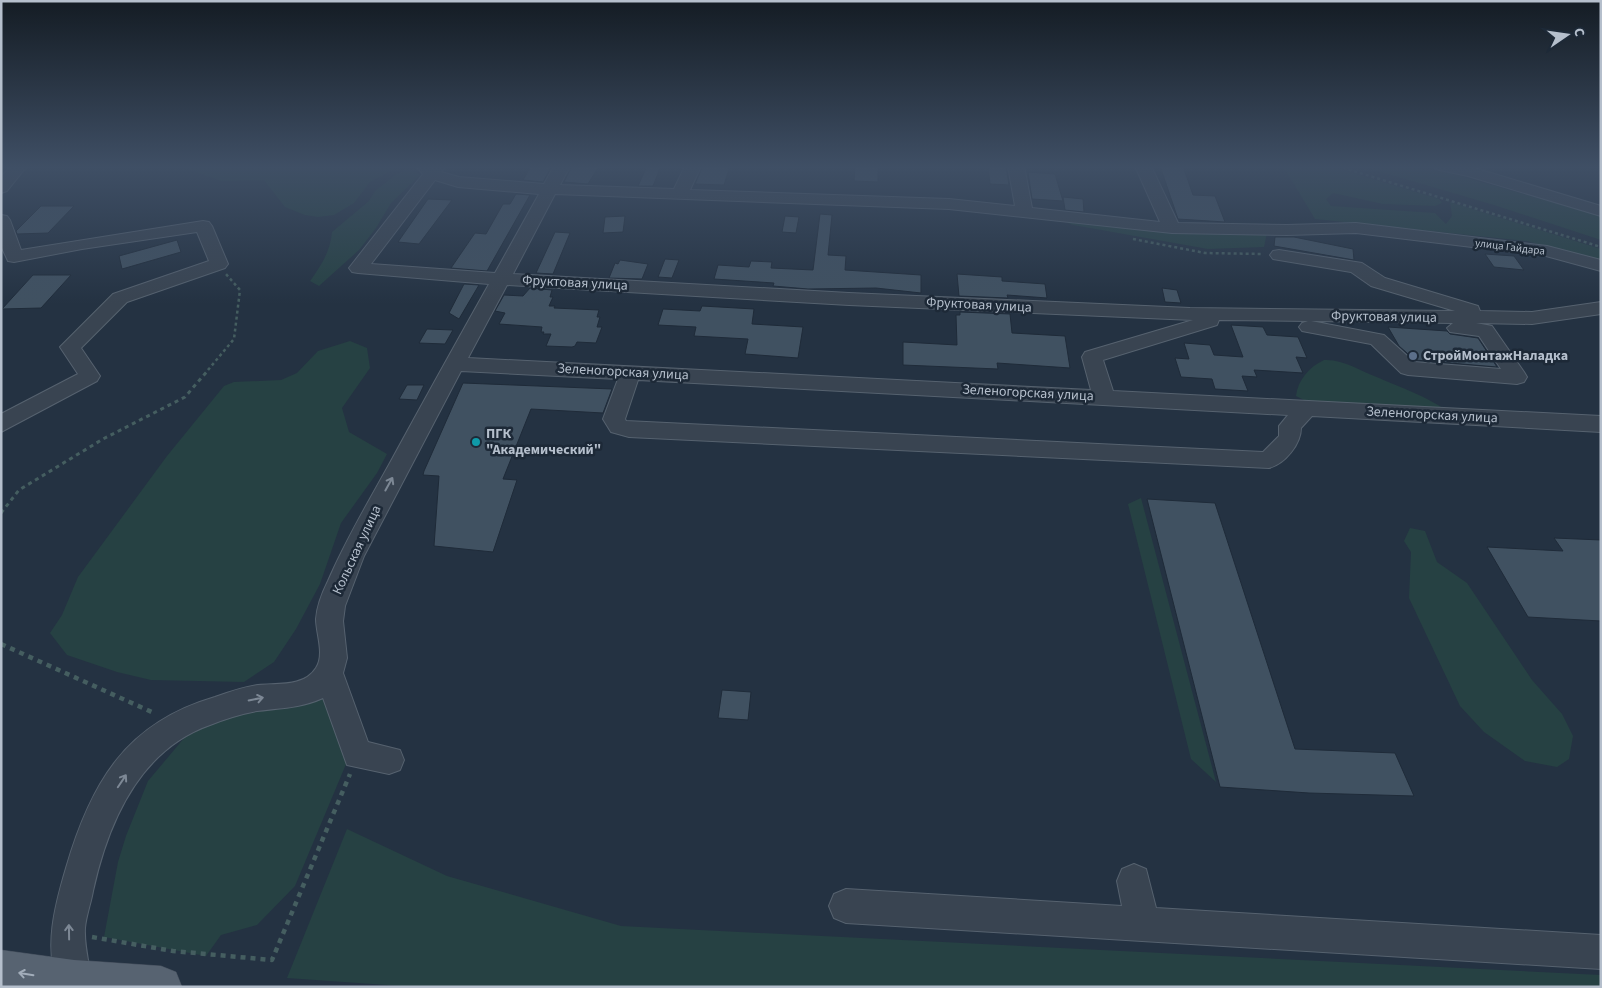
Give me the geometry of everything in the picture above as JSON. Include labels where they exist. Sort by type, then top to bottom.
[{"type":"main road","points":[[1,970],[74,981],[161,987]]},
{"type":"street","name":"Фруктовая улица","points":[[399,212],[358,268],[501,279],[849,299],[1229,315],[1389,326],[1496,318],[1532,318],[1601,308]]},
{"type":"street","name":"Кольская улица","points":[[329,673],[333,646],[330,630],[330,613],[337,592],[364,531],[537,212]]},
{"type":"street","name":"улица Гайдара","points":[[1025,212],[1172,228],[1287,230],[1356,228],[1547,251],[1601,266]]},
{"type":"street","points":[[1165,212],[1172,228]]},
{"type":"street","points":[[1,220],[14,257],[82,244],[203,226],[219,264],[120,298],[70,347],[90,376],[1,424]]},
{"type":"street","points":[[1279,255],[1356,267],[1378,282],[1496,318]]},
{"type":"street","points":[[1104,397],[1092,357],[1229,315],[1389,326],[1485,330],[1518,377],[1408,368],[1389,326]]},
{"type":"street","points":[[1389,326],[1545,322],[1601,317]]},
{"type":"street","name":"Зеленогорская улица","points":[[455,364],[1601,424]]},
{"type":"street","points":[[631,372],[614,418],[619,427],[630,429],[1269,460],[1290,438],[1290,426],[1307,408]]},
{"type":"street","points":[[74,981],[68,932],[82,864],[105,810],[140,754],[159,737],[186,722],[220,708],[255,699],[300,695],[316,687],[329,673],[358,754],[389,760]]},
{"type":"street","points":[[1134,881],[1142,924]]},
{"type":"street","points":[[846,906],[1601,952]]},
{"type":"path","points":[[1488,212],[1601,247]]},
{"type":"path","points":[[1,513],[19,490],[103,439],[185,397],[234,339],[240,290],[229,278]]},
{"type":"path","points":[[1,644],[154,713]]},
{"type":"path","points":[[68,932],[173,951],[272,960],[358,754]]},
{"type":"green space","points":[[298,212],[339,212],[334,215],[318,217]]},
{"type":"green space","points":[[356,212],[386,212],[359,250],[319,286],[310,281],[325,258],[332,232]]},
{"type":"green space","points":[[1311,212],[1422,212],[1435,213],[1446,224],[1452,216],[1451,212],[1482,212],[1601,249],[1601,262],[1527,241],[1315,219]]},
{"type":"green space","points":[[1516,212],[1587,212],[1601,216],[1601,240]]},
{"type":"green space","points":[[1055,218],[1267,233],[1264,247],[1208,249],[1073,225]]},
{"type":"green space","points":[[350,341],[367,348],[370,368],[342,408],[349,432],[387,454],[377,473],[341,523],[320,584],[296,629],[274,662],[244,682],[151,680],[117,672],[67,655],[50,633],[62,615],[78,577],[167,456],[224,386],[234,382],[281,380],[297,373],[318,351]]},
{"type":"green space","points":[[1324,360],[1338,361],[1352,366],[1422,396],[1446,410],[1314,405],[1296,396],[1299,385],[1305,375]]},
{"type":"green space","points":[[1141,498],[1216,782],[1191,759],[1128,504]]},
{"type":"green space","points":[[1410,528],[1425,531],[1437,562],[1467,583],[1532,680],[1562,714],[1573,736],[1569,759],[1557,767],[1525,761],[1484,732],[1460,706],[1409,598],[1411,552],[1404,541]]},
{"type":"green space","points":[[325,688],[349,757],[295,886],[257,925],[221,935],[206,956],[104,937],[118,862],[126,836],[148,781],[185,737],[237,710]]},
{"type":"green space","points":[[347,829],[447,876],[621,926],[1601,975],[1601,987],[415,987],[287,978]]},
{"type":"building","points":[[35,212],[68,212],[48,233],[17,234],[16,231]]},
{"type":"building","points":[[419,212],[443,212],[419,244],[398,242]]},
{"type":"building","points":[[498,212],[520,212],[487,271],[451,268],[475,233],[486,234]]},
{"type":"building","points":[[1176,212],[1221,212],[1225,222],[1178,219]]},
{"type":"building","points":[[820,214],[832,215],[828,255],[846,256],[845,270],[921,275],[921,293],[876,288],[808,289],[773,286],[774,283],[714,279],[718,265],[749,267],[751,261],[772,262],[771,268],[813,270]]},
{"type":"building","points":[[625,216],[623,232],[603,233],[605,217]]},
{"type":"building","points":[[785,216],[799,217],[796,233],[782,232]]},
{"type":"building","points":[[555,232],[570,233],[553,274],[536,273]]},
{"type":"building","points":[[1275,237],[1294,237],[1353,249],[1354,260],[1274,246]]},
{"type":"building","points":[[177,240],[181,252],[122,269],[119,256]]},
{"type":"building","points":[[1485,254],[1514,256],[1524,270],[1494,267]]},
{"type":"building","points":[[665,259],[679,260],[672,278],[658,277]]},
{"type":"building","points":[[620,260],[648,264],[642,279],[609,278],[615,263],[618,264]]},
{"type":"building","points":[[957,274],[1002,277],[1002,281],[1045,284],[1047,298],[1007,295],[1008,298],[959,296]]},
{"type":"building","points":[[33,275],[71,275],[41,308],[2,309]]},
{"type":"building","points":[[464,284],[479,285],[459,319],[449,313]]},
{"type":"building","points":[[530,288],[552,290],[550,297],[553,297],[549,306],[555,306],[554,308],[599,310],[597,317],[600,317],[597,327],[602,327],[596,343],[577,342],[572,347],[546,346],[551,334],[543,334],[544,332],[541,332],[542,327],[499,324],[505,313],[495,311],[504,295],[523,296]]},
{"type":"building","points":[[1162,288],[1177,290],[1181,303],[1165,302]]},
{"type":"building","points":[[702,306],[754,309],[752,324],[803,327],[798,358],[745,354],[748,339],[694,336],[696,327],[658,325],[663,309],[700,311]]},
{"type":"building","points":[[960,312],[1010,314],[1012,333],[1065,336],[1070,368],[997,363],[998,369],[903,365],[903,342],[957,345],[956,315],[960,315]]},
{"type":"building","points":[[1231,325],[1263,327],[1267,335],[1298,337],[1307,358],[1296,357],[1303,373],[1254,370],[1257,377],[1242,376],[1248,391],[1215,389],[1212,379],[1181,377],[1175,358],[1189,359],[1184,343],[1210,345],[1214,355],[1243,357]]},
{"type":"building","points":[[1388,327],[1447,331],[1450,334],[1478,338],[1497,367],[1415,360],[1399,346]]},
{"type":"building","points":[[427,329],[453,330],[445,344],[419,343]]},
{"type":"building","name":"ПГК \"Академический\"","points":[[463,383],[612,389],[603,413],[531,409],[503,479],[517,480],[493,552],[434,546],[439,476],[423,475]]},
{"type":"building","points":[[407,385],[424,385],[417,400],[399,399]]},
{"type":"building","points":[[1147,499],[1215,503],[1295,749],[1395,753],[1414,796],[1309,793],[1220,787]]},
{"type":"building","points":[[1554,538],[1601,540],[1601,621],[1528,617],[1487,547],[1563,551]]},
{"type":"building","points":[[722,690],[751,692],[748,720],[718,718]]},
{"type":"place","name":"СтройМонтажНаладка","points":[[1413,356]]},
{"type":"place","name":"ПГК \"Академический\"","points":[[476,442]]}]
